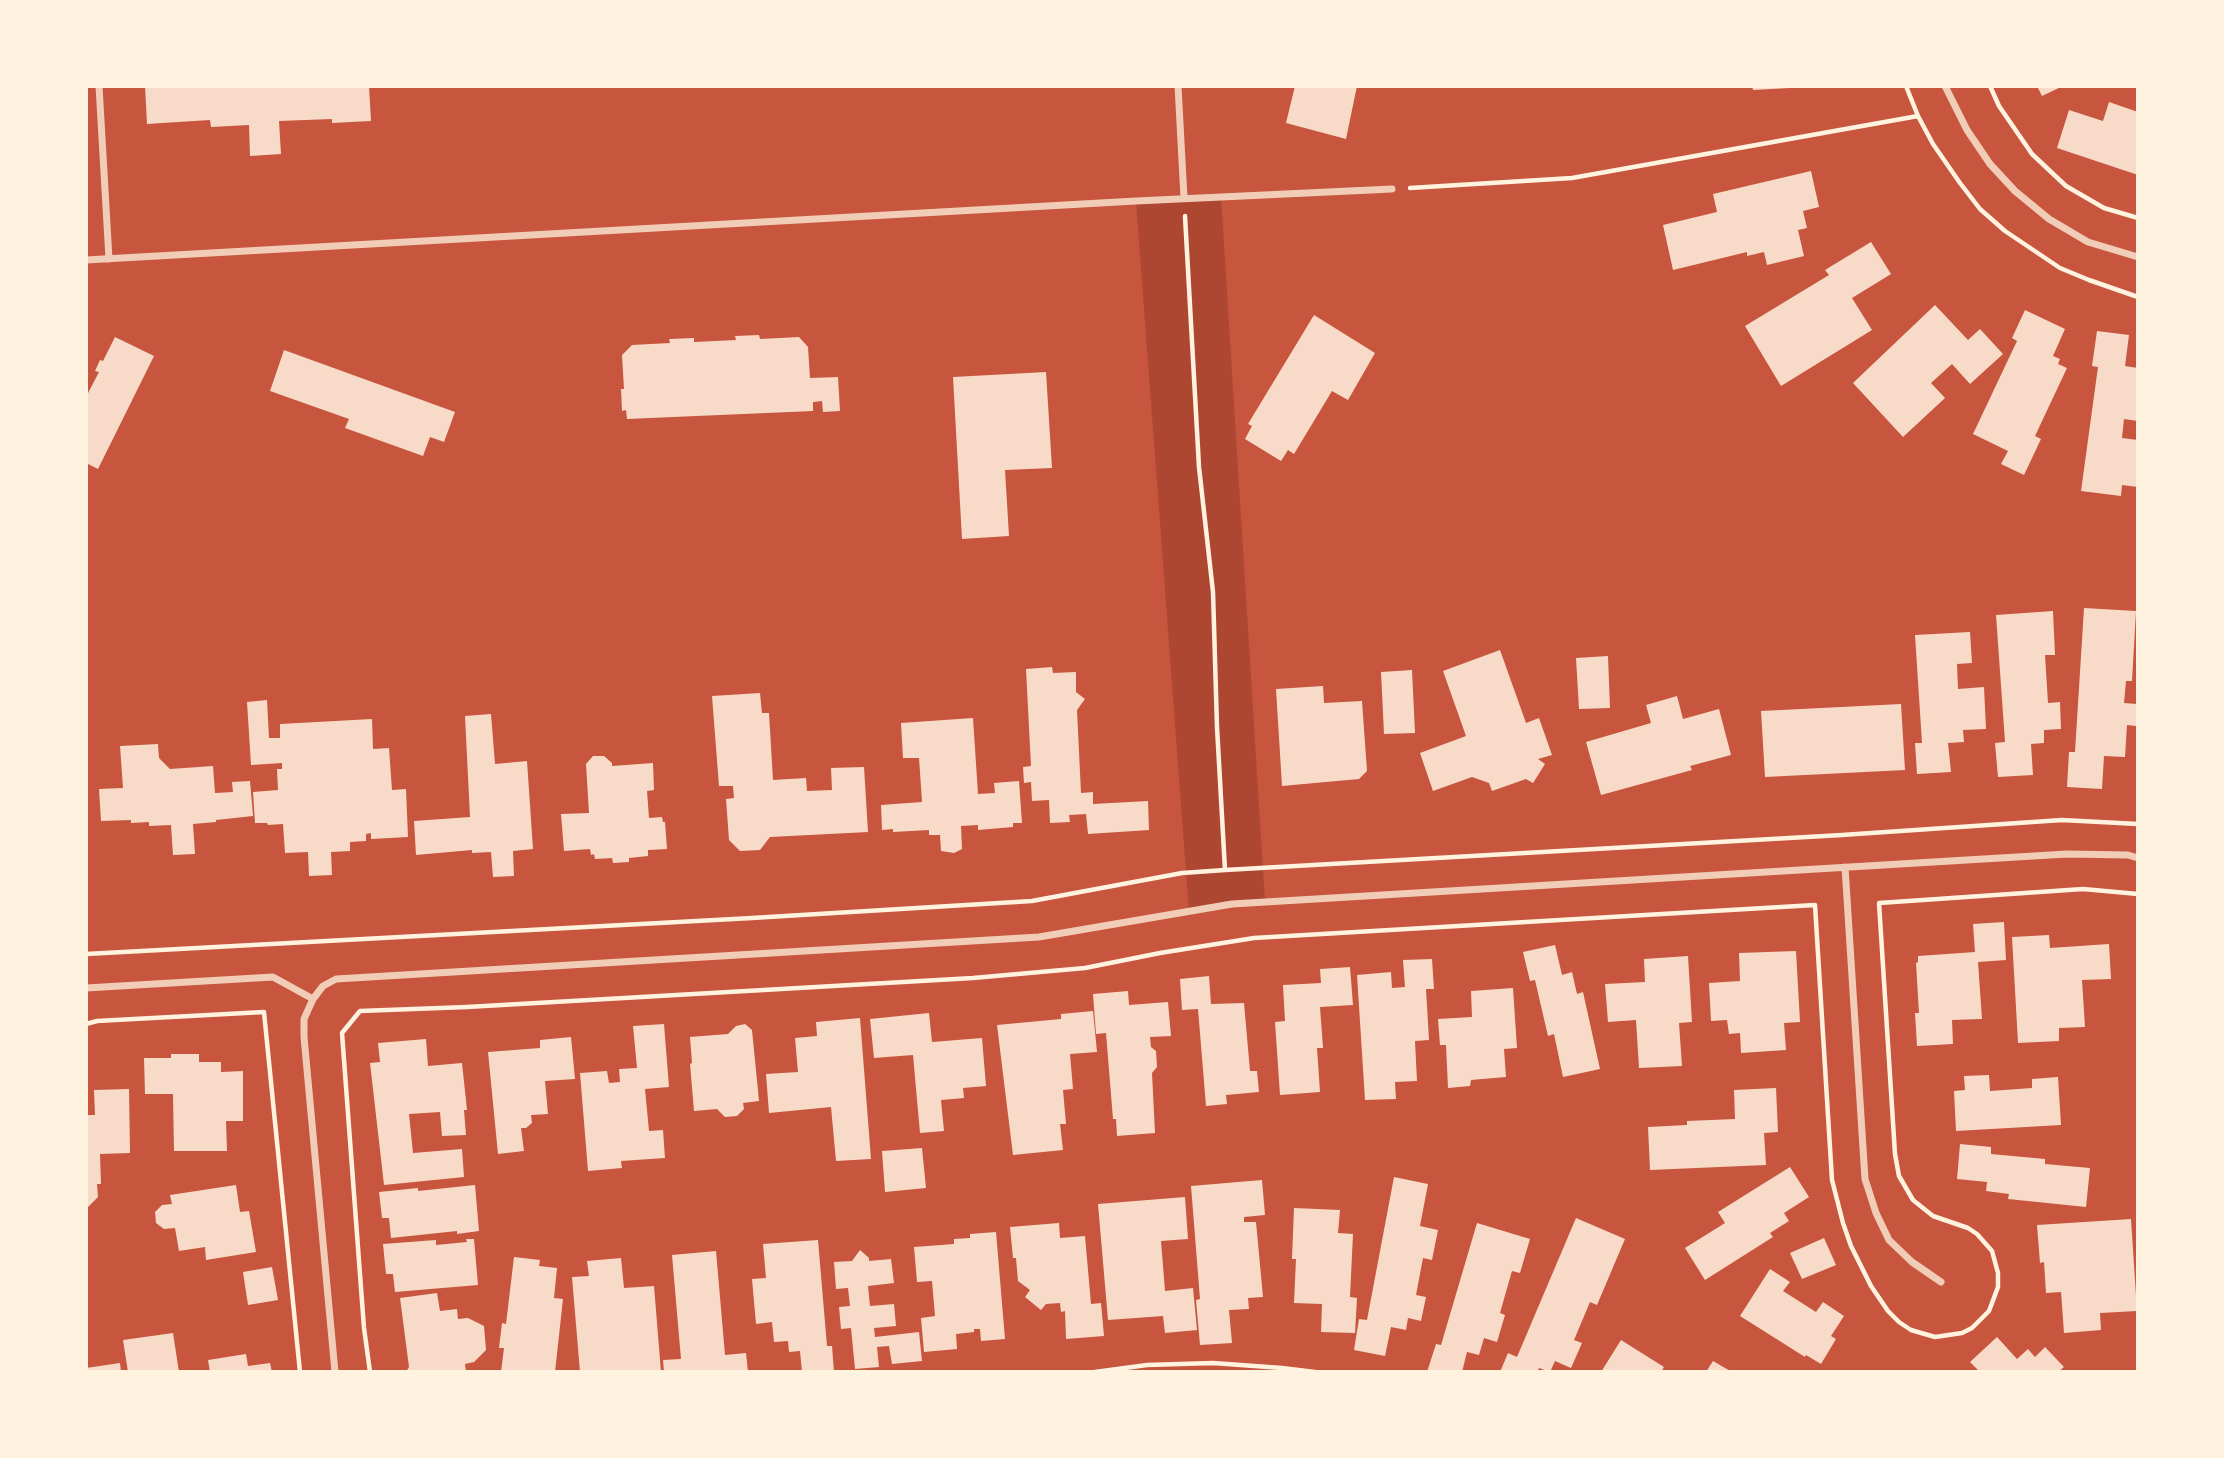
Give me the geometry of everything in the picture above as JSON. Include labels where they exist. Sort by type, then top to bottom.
[{"type":"street","points":[[99,86],[109,259]]},
{"type":"street","points":[[1178,86],[1184,198]]},
{"type":"street","points":[[1945,86],[1967,130],[1990,164],[2015,191],[2049,219],[2088,242],[2138,257]]},
{"type":"street","points":[[86,260],[1184,198],[1392,189]]},
{"type":"street","points":[[335,1372],[303,1037],[304,1019],[313,999],[323,986],[336,979],[1039,937],[1232,904],[2067,854],[2138,858]]},
{"type":"street","points":[[1845,867],[1865,1179],[1876,1213],[1889,1240],[1912,1262],[1941,1282]]},
{"type":"street","points":[[86,988],[273,977],[313,999]]},
{"type":"path","points":[[1906,86],[1933,144],[1980,209],[2005,231],[2060,268],[2138,297]]},
{"type":"path","points":[[1990,86],[1999,106],[2032,154],[2066,186],[2104,208],[2138,218]]},
{"type":"path","points":[[1392,189],[1572,178],[1918,116]]},
{"type":"path","points":[[1184,198],[1199,467],[1213,592],[1225,870]]},
{"type":"path","points":[[86,954],[1032,901],[1182,873],[1225,870],[1867,834],[2062,820],[2138,824]]},
{"type":"path","points":[[1879,902],[2083,889],[2138,894]]},
{"type":"path","points":[[370,1372],[364,1328],[342,1033],[360,1011],[986,977],[1085,968],[1254,938],[1815,905]]},
{"type":"path","points":[[86,1024],[97,1021],[264,1012],[300,1372]]},
{"type":"path","points":[[1095,1372],[1147,1365],[1213,1363],[1315,1372]]},
{"type":"shaded area","points":[[1221,196],[1265,902],[1189,912],[1136,201]]},
{"type":"building","points":[[145,86],[369,86],[371,121],[279,121],[281,154],[250,156],[249,125],[211,127],[210,120],[147,124]]},
{"type":"building","points":[[1295,86],[1357,86],[1346,139],[1286,123]]},
{"type":"building","points":[[1752,86],[1790,86],[1790,88],[1753,90]]},
{"type":"building","points":[[2037,86],[2063,86],[2042,96]]},
{"type":"building","points":[[2109,102],[2138,112],[2138,175],[2057,148],[2069,110],[2103,121]]},
{"type":"building","points":[[1811,171],[1819,207],[1803,211],[1807,228],[1798,230],[1804,256],[1767,265],[1764,252],[1747,256],[1747,252],[1673,270],[1663,225],[1717,212],[1713,194]]},
{"type":"building","points":[[1871,242],[1891,274],[1852,298],[1872,330],[1781,386],[1745,326],[1829,275],[1825,270]]},
{"type":"building","points":[[1935,305],[1968,340],[1980,329],[2003,354],[1970,384],[1952,364],[1931,383],[1945,398],[1903,437],[1853,383]]},
{"type":"building","points":[[2025,310],[2065,329],[2053,356],[2060,359],[2058,364],[2067,368],[2035,436],[2041,439],[2024,475],[2001,464],[2008,451],[1973,434],[2017,341],[2012,338]]},
{"type":"building","points":[[1314,315],[1375,353],[1348,400],[1332,391],[1294,454],[1288,450],[1281,461],[1245,439],[1252,426],[1248,424]]},
{"type":"building","points":[[2097,331],[2129,335],[2125,366],[2138,368],[2138,421],[2124,419],[2122,438],[2138,440],[2138,487],[2122,485],[2121,496],[2081,491],[2098,367],[2092,366]]},
{"type":"building","points":[[759,335],[760,339],[799,337],[808,347],[810,378],[838,377],[840,411],[823,412],[822,401],[813,402],[813,411],[627,419],[626,410],[622,411],[622,355],[632,345],[670,343],[669,339],[694,338],[694,342],[736,340],[735,336]]},
{"type":"building","points":[[115,337],[154,356],[98,469],[86,463],[86,397],[99,372],[95,371],[100,360],[103,361]]},
{"type":"building","points":[[284,350],[455,412],[444,442],[430,437],[423,456],[345,428],[349,419],[270,391]]},
{"type":"building","points":[[1046,372],[1052,468],[1005,470],[1009,536],[962,539],[953,377]]},
{"type":"building","points":[[2084,608],[2136,611],[2132,681],[2126,681],[2124,703],[2137,704],[2136,726],[2127,725],[2125,757],[2104,756],[2102,789],[2067,787],[2069,752],[2075,752]]},
{"type":"building","points":[[2053,611],[2055,655],[2045,655],[2048,703],[2060,702],[2061,729],[2044,730],[2044,743],[2031,744],[2033,775],[1998,777],[1995,743],[2005,742],[1996,615]]},
{"type":"building","points":[[1970,632],[1972,663],[1957,664],[1958,689],[1984,687],[1986,729],[1963,730],[1964,742],[1948,743],[1951,772],[1917,774],[1915,743],[1922,743],[1915,635]]},
{"type":"building","points":[[1500,650],[1526,723],[1539,718],[1552,755],[1538,759],[1545,764],[1533,783],[1526,779],[1492,791],[1489,783],[1472,777],[1433,791],[1420,753],[1466,736],[1443,671]]},
{"type":"building","points":[[1608,656],[1610,708],[1579,709],[1576,658]]},
{"type":"building","points":[[1052,667],[1053,673],[1076,672],[1076,692],[1085,699],[1077,710],[1081,793],[1093,792],[1093,804],[1148,801],[1149,830],[1088,834],[1086,814],[1069,815],[1070,822],[1050,823],[1049,800],[1032,801],[1031,782],[1024,783],[1023,767],[1031,766],[1026,669]]},
{"type":"building","points":[[1412,670],[1415,733],[1384,734],[1381,672]]},
{"type":"building","points":[[1323,686],[1324,703],[1362,701],[1367,771],[1359,779],[1282,786],[1276,689]]},
{"type":"building","points":[[760,693],[762,713],[769,713],[773,780],[806,778],[807,791],[832,790],[831,768],[864,767],[868,832],[770,837],[760,850],[740,851],[729,840],[726,799],[734,798],[733,786],[719,786],[712,696]]},
{"type":"building","points":[[1677,696],[1683,719],[1719,709],[1731,755],[1690,766],[1692,770],[1601,795],[1586,742],[1651,723],[1646,705]]},
{"type":"building","points":[[267,700],[269,738],[280,738],[280,724],[372,719],[373,749],[389,748],[392,790],[406,789],[408,837],[371,839],[371,833],[366,834],[366,841],[350,842],[350,851],[331,852],[332,875],[309,876],[308,852],[285,853],[283,824],[255,823],[253,792],[278,790],[277,769],[282,769],[282,763],[251,765],[247,702]]},
{"type":"building","points":[[1901,704],[1905,770],[1765,777],[1761,711]]},
{"type":"building","points":[[491,714],[495,764],[527,761],[533,849],[513,851],[514,876],[493,877],[491,852],[472,853],[472,850],[416,855],[414,821],[470,817],[465,716]]},
{"type":"building","points":[[973,718],[978,794],[995,793],[994,783],[1019,781],[1022,823],[1013,823],[1013,827],[978,830],[978,825],[961,826],[962,849],[954,853],[941,851],[940,835],[929,835],[929,830],[882,830],[881,805],[922,802],[919,758],[903,758],[901,723]]},
{"type":"building","points":[[158,744],[159,758],[170,769],[213,766],[215,793],[233,792],[232,782],[250,781],[253,816],[193,824],[195,854],[173,855],[171,825],[149,826],[149,822],[131,823],[131,820],[101,821],[99,789],[123,788],[120,746]]},
{"type":"building","points":[[593,756],[604,756],[612,766],[653,763],[654,790],[647,791],[649,818],[662,817],[665,822],[667,849],[648,850],[648,856],[629,858],[629,862],[613,863],[612,858],[595,859],[590,849],[564,851],[561,814],[589,813],[586,764]]},
{"type":"building","points":[[2004,922],[2006,960],[1978,962],[1982,1019],[1952,1020],[1953,1044],[1917,1046],[1915,1013],[1919,1013],[1916,963],[1918,956],[1975,952],[1973,924]]},
{"type":"building","points":[[2049,935],[2050,948],[2109,944],[2111,979],[2082,980],[2085,1027],[2059,1028],[2059,1041],[2018,1043],[2012,937]]},
{"type":"building","points":[[1555,945],[1562,975],[1572,972],[1577,994],[1583,992],[1600,1069],[1563,1077],[1554,1034],[1548,1036],[1535,980],[1530,981],[1523,952]]},
{"type":"building","points":[[1796,951],[1800,1022],[1784,1023],[1786,1050],[1741,1053],[1740,1033],[1729,1034],[1727,1020],[1711,1021],[1709,983],[1740,981],[1739,953]]},
{"type":"building","points":[[1688,956],[1692,1022],[1679,1023],[1682,1066],[1639,1068],[1636,1020],[1608,1022],[1605,984],[1645,982],[1644,959]]},
{"type":"building","points":[[1432,959],[1434,989],[1426,989],[1429,1040],[1415,1041],[1417,1081],[1395,1082],[1396,1099],[1365,1100],[1357,975],[1391,972],[1392,988],[1405,987],[1403,960]]},
{"type":"building","points":[[1350,967],[1353,1005],[1320,1007],[1323,1048],[1317,1048],[1320,1092],[1280,1095],[1275,1022],[1285,1021],[1283,985],[1321,983],[1320,969]]},
{"type":"building","points":[[1209,976],[1211,1004],[1244,1003],[1250,1071],[1257,1071],[1259,1092],[1226,1095],[1227,1104],[1206,1106],[1198,1009],[1182,1010],[1180,979]]},
{"type":"building","points":[[1513,988],[1517,1048],[1504,1049],[1506,1077],[1471,1080],[1470,1086],[1448,1088],[1446,1045],[1440,1045],[1438,1019],[1472,1017],[1471,991]]},
{"type":"building","points":[[1128,991],[1129,1005],[1168,1002],[1171,1036],[1150,1037],[1151,1047],[1156,1051],[1157,1067],[1152,1073],[1155,1133],[1117,1136],[1116,1119],[1113,1119],[1106,1033],[1096,1034],[1093,994]]},
{"type":"building","points":[[1093,1011],[1097,1052],[1070,1054],[1073,1089],[1063,1090],[1066,1124],[1060,1124],[1063,1150],[1013,1155],[997,1025],[1061,1019],[1061,1014]]},
{"type":"building","points":[[929,1013],[932,1042],[982,1038],[986,1086],[963,1088],[964,1098],[941,1100],[944,1131],[920,1133],[913,1055],[874,1058],[870,1019]]},
{"type":"building","points":[[860,1018],[871,1159],[836,1161],[831,1107],[769,1113],[766,1074],[798,1072],[795,1038],[817,1036],[816,1022]]},
{"type":"building","points":[[664,1024],[669,1087],[645,1089],[649,1131],[663,1130],[665,1158],[621,1161],[622,1168],[588,1171],[580,1073],[607,1071],[609,1083],[620,1082],[619,1069],[637,1068],[633,1026]]},
{"type":"building","points":[[745,1024],[752,1030],[759,1101],[743,1103],[744,1109],[737,1116],[725,1117],[717,1109],[694,1111],[690,1037],[728,1034],[736,1026]]},
{"type":"building","points":[[571,1037],[575,1079],[545,1081],[548,1114],[531,1115],[532,1123],[521,1128],[524,1151],[498,1154],[488,1052],[540,1048],[540,1040]]},
{"type":"building","points":[[426,1039],[428,1066],[462,1063],[467,1110],[464,1110],[466,1135],[442,1136],[440,1112],[409,1114],[413,1153],[462,1149],[464,1177],[384,1185],[370,1063],[380,1062],[378,1043]]},
{"type":"building","points":[[171,1054],[199,1054],[199,1062],[221,1062],[221,1072],[243,1071],[243,1121],[226,1121],[227,1151],[174,1151],[173,1094],[145,1094],[144,1058],[171,1058]]},
{"type":"building","points":[[1989,1075],[1990,1091],[2032,1088],[2032,1079],[2058,1077],[2061,1125],[1956,1131],[1954,1091],[1965,1090],[1964,1076]]},
{"type":"building","points":[[1776,1088],[1778,1132],[1764,1133],[1766,1165],[1650,1170],[1648,1127],[1687,1125],[1687,1121],[1735,1119],[1734,1090]]},
{"type":"building","points":[[129,1089],[130,1153],[100,1154],[101,1184],[97,1184],[98,1197],[86,1209],[86,1115],[95,1115],[94,1090]]},
{"type":"building","points":[[1960,1144],[1991,1147],[1991,1154],[2045,1159],[2045,1164],[2090,1168],[2086,1207],[2008,1199],[2009,1194],[1986,1191],[1987,1182],[1957,1179]]},
{"type":"building","points":[[922,1148],[926,1188],[885,1192],[882,1151]]},
{"type":"building","points":[[1790,1167],[1809,1197],[1784,1213],[1789,1221],[1770,1233],[1773,1237],[1705,1280],[1685,1248],[1725,1223],[1718,1212]]},
{"type":"building","points":[[1394,1177],[1428,1184],[1420,1226],[1438,1230],[1432,1260],[1423,1258],[1416,1295],[1426,1297],[1421,1321],[1408,1318],[1406,1330],[1391,1327],[1385,1356],[1354,1350],[1359,1319],[1367,1320]]},
{"type":"building","points":[[1262,1180],[1265,1215],[1244,1217],[1244,1222],[1256,1222],[1263,1297],[1248,1298],[1249,1309],[1229,1310],[1232,1343],[1200,1345],[1196,1300],[1200,1299],[1191,1186]]},
{"type":"building","points":[[236,1185],[240,1212],[249,1211],[256,1252],[206,1260],[205,1247],[179,1251],[175,1228],[164,1229],[156,1223],[155,1212],[162,1205],[172,1204],[170,1195]]},
{"type":"building","points":[[475,1185],[479,1231],[391,1238],[389,1218],[382,1218],[379,1192]]},
{"type":"building","points":[[1185,1197],[1188,1239],[1161,1241],[1165,1291],[1193,1288],[1197,1330],[1165,1333],[1163,1316],[1108,1320],[1098,1204]]},
{"type":"building","points":[[1294,1208],[1340,1210],[1338,1233],[1353,1234],[1350,1297],[1357,1298],[1355,1333],[1321,1332],[1322,1304],[1294,1303]]},
{"type":"building","points":[[1576,1218],[1625,1239],[1597,1305],[1590,1302],[1574,1340],[1582,1343],[1571,1368],[1555,1361],[1550,1372],[1539,1368],[1537,1372],[1500,1372],[1508,1353],[1517,1357]]},
{"type":"building","points":[[2131,1219],[2137,1311],[2100,1313],[2101,1330],[2064,1333],[2061,1292],[2046,1293],[2037,1225]]},
{"type":"building","points":[[1059,1223],[1060,1238],[1085,1236],[1091,1304],[1101,1303],[1104,1336],[1066,1339],[1065,1311],[1061,1312],[1060,1303],[1046,1304],[1041,1310],[1025,1297],[1030,1290],[1018,1281],[1010,1227]]},
{"type":"building","points":[[1477,1223],[1530,1239],[1520,1273],[1512,1271],[1500,1313],[1505,1315],[1497,1342],[1484,1338],[1479,1355],[1467,1352],[1462,1372],[1427,1372],[1436,1344],[1441,1345]]},
{"type":"building","points":[[996,1232],[1005,1339],[981,1341],[980,1329],[974,1329],[974,1332],[956,1334],[957,1349],[924,1352],[921,1318],[935,1316],[932,1281],[917,1282],[914,1247],[954,1244],[954,1239],[970,1238],[970,1234]]},
{"type":"building","points":[[1824,1238],[1836,1265],[1802,1279],[1790,1253]]},
{"type":"building","points":[[466,1239],[474,1239],[478,1285],[395,1292],[393,1274],[386,1274],[383,1244],[436,1240],[436,1245],[467,1242]]},
{"type":"building","points":[[818,1240],[827,1346],[832,1346],[834,1372],[802,1372],[800,1351],[789,1352],[788,1341],[774,1342],[772,1322],[756,1324],[752,1279],[766,1278],[763,1244]]},
{"type":"building","points":[[860,1250],[869,1261],[891,1259],[894,1283],[868,1286],[870,1306],[894,1304],[896,1326],[874,1328],[875,1337],[919,1332],[922,1361],[892,1364],[889,1346],[877,1347],[879,1367],[855,1369],[851,1328],[841,1329],[839,1307],[850,1306],[848,1288],[836,1289],[834,1262],[852,1261]]},
{"type":"building","points":[[716,1251],[725,1355],[746,1353],[748,1372],[664,1372],[663,1360],[681,1359],[672,1255]]},
{"type":"building","points":[[514,1257],[540,1260],[539,1266],[557,1268],[554,1298],[563,1299],[555,1372],[501,1372],[504,1348],[499,1348],[502,1323],[506,1324]]},
{"type":"building","points":[[621,1258],[624,1288],[654,1286],[661,1372],[580,1372],[572,1277],[589,1276],[587,1261]]},
{"type":"building","points":[[272,1267],[278,1300],[248,1305],[243,1272]]},
{"type":"building","points":[[1770,1269],[1790,1282],[1783,1291],[1816,1312],[1823,1302],[1844,1316],[1831,1336],[1836,1339],[1821,1364],[1806,1355],[1805,1357],[1740,1316]]},
{"type":"building","points":[[437,1293],[440,1311],[457,1309],[458,1319],[468,1318],[484,1326],[486,1350],[474,1362],[465,1364],[466,1372],[406,1372],[409,1367],[400,1298]]},
{"type":"building","points":[[173,1333],[179,1372],[128,1372],[123,1340]]},
{"type":"building","points":[[1997,1337],[2017,1359],[2028,1349],[2035,1357],[2045,1347],[2064,1367],[2058,1372],[1980,1372],[1970,1362]]},
{"type":"building","points":[[1621,1340],[1664,1367],[1661,1372],[1601,1372]]},
{"type":"building","points":[[246,1354],[248,1366],[270,1363],[272,1372],[210,1372],[208,1360]]},
{"type":"building","points":[[1713,1361],[1732,1372],[1706,1372]]},
{"type":"building","points":[[120,1363],[121,1372],[86,1372],[86,1368]]}]
